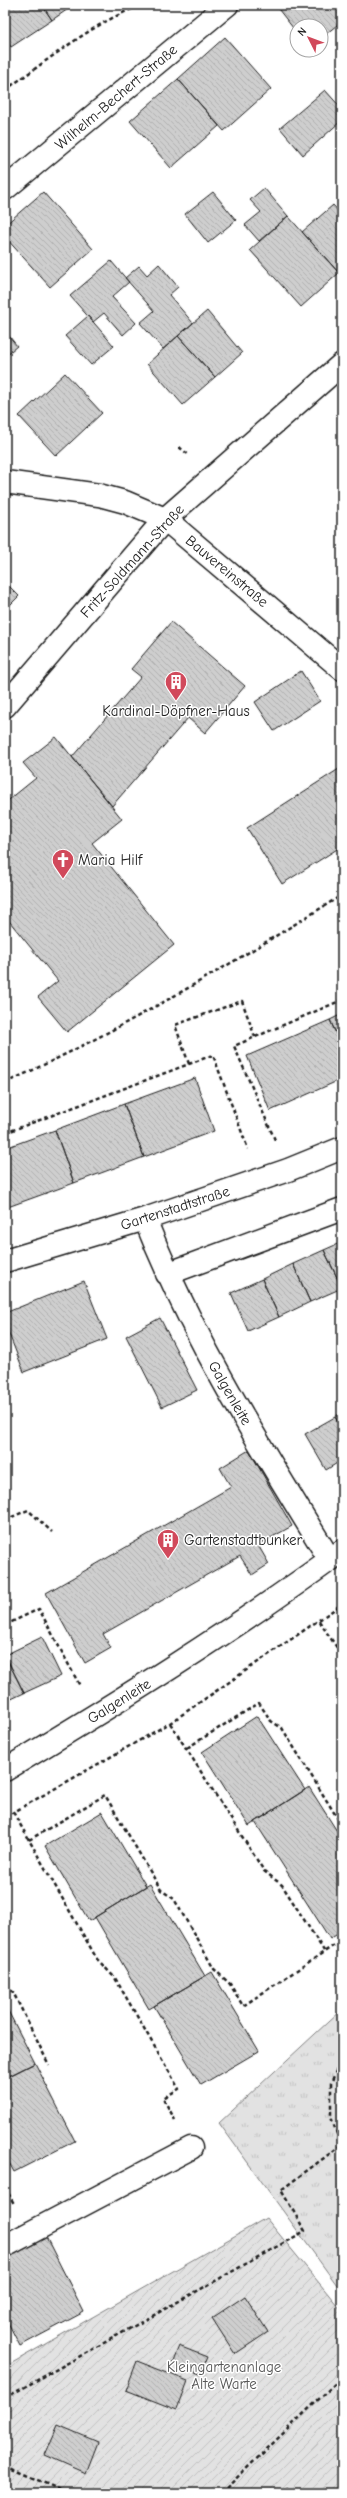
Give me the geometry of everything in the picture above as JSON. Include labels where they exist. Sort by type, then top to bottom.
[{"type":"street","name":"Wilhelm-Bechert-Straße","points":[[5,189],[227,5]]},
{"type":"street","name":"Fritz-Soldmann-Straße","points":[[5,706],[165,519],[342,364]]},
{"type":"street","name":"Bauvereinstraße","points":[[5,482],[99,494],[165,519],[340,664]]},
{"type":"street","name":"Gartenstadtstraße","points":[[5,1261],[145,1219],[288,1170],[342,1148]]},
{"type":"street","points":[[167,1274],[342,1209]]},
{"type":"street","name":"Galgenleite","points":[[5,1770],[95,1716],[269,1604],[336,1555],[204,1348],[167,1274],[145,1219]]},
{"type":"street","points":[[5,2246],[191,2148]]},
{"type":"path","points":[[5,90],[101,24],[125,11],[142,5]]},
{"type":"path","points":[[5,1083],[46,1065],[213,976],[342,895]]},
{"type":"path","points":[[288,1170],[234,1046],[342,1000]]},
{"type":"path","points":[[189,1064],[175,1025],[242,1001],[255,1037]]},
{"type":"path","points":[[5,1133],[213,1055],[260,1180]]},
{"type":"path","points":[[5,1520],[28,1510],[52,1532]]},
{"type":"path","points":[[5,1817],[170,1723],[342,1604]]},
{"type":"path","points":[[5,1625],[39,1608],[95,1716]]},
{"type":"path","points":[[319,1621],[342,1655]]},
{"type":"path","points":[[337,1648],[342,1644]]},
{"type":"path","points":[[187,1748],[260,1703],[271,1721],[282,1728],[338,1819]]},
{"type":"path","points":[[170,1723],[264,1871],[282,1885],[324,1951]]},
{"type":"path","points":[[29,1840],[105,1795],[161,1890],[174,1899],[214,1969],[230,1984],[243,2006],[342,1940]]},
{"type":"path","points":[[13,1812],[97,1959],[116,1978],[179,2089],[163,2098],[191,2148]]},
{"type":"path","points":[[5,1986],[13,1992],[50,2065]]},
{"type":"path","points":[[5,2398],[305,2231],[281,2190],[341,2147],[331,2117],[331,2083],[342,2058]]},
{"type":"path","points":[[220,2493],[342,2377]]},
{"type":"path","points":[[5,2466],[68,2493]]},
{"type":"green space","points":[[342,2009],[342,2292],[219,2123]]},
{"type":"green space","name":"Kleingartenanlage Alte Warte","points":[[266,2218],[342,2311],[342,2493],[5,2493],[5,2367]]},
{"type":"building","points":[[5,5],[42,5],[52,20],[11,47],[5,38]]},
{"type":"building","points":[[42,5],[74,5],[52,20]]},
{"type":"building","points":[[275,5],[339,5],[342,9],[342,21],[329,32],[329,18],[289,18],[289,23]]},
{"type":"building","points":[[225,37],[271,89],[224,131],[178,79]]},
{"type":"building","points":[[178,79],[219,126],[171,168],[130,121]]},
{"type":"building","points":[[325,90],[342,109],[342,120],[303,155],[280,128]]},
{"type":"building","points":[[264,188],[288,216],[259,241],[245,225],[261,212],[250,200]]},
{"type":"building","points":[[43,192],[93,249],[50,287],[5,237],[5,225]]},
{"type":"building","points":[[213,192],[236,220],[208,243],[185,214]]},
{"type":"building","points":[[333,205],[342,215],[342,271],[339,273],[302,232]]},
{"type":"building","points":[[288,216],[339,273],[301,307],[250,250]]},
{"type":"building","points":[[111,261],[129,282],[112,297],[136,323],[123,335],[104,313],[93,322],[70,296]]},
{"type":"building","points":[[159,264],[178,287],[169,295],[193,323],[163,349],[140,323],[154,311],[125,278],[139,266],[147,275]]},
{"type":"building","points":[[207,311],[242,353],[215,377],[178,336]]},
{"type":"building","points":[[88,316],[114,346],[91,365],[65,336]]},
{"type":"building","points":[[5,331],[17,346],[5,356]]},
{"type":"building","points":[[178,336],[215,377],[183,405],[147,364]]},
{"type":"building","points":[[65,373],[102,413],[56,456],[19,416]]},
{"type":"building","points":[[5,582],[19,596],[5,610]]},
{"type":"building","name":"Kardinal-Döpfner-Haus","points":[[171,622],[245,686],[205,733],[188,718],[112,806],[72,757],[141,677],[131,669]]},
{"type":"building","points":[[301,671],[320,701],[274,731],[255,702]]},
{"type":"building","name":"Maria Hilf","points":[[56,737],[122,819],[92,843],[174,945],[67,1032],[38,997],[58,981],[5,916],[5,803],[36,778],[23,763]]},
{"type":"building","points":[[342,767],[342,846],[282,884],[247,828]]},
{"type":"building","points":[[342,1014],[342,1047],[330,1020]]},
{"type":"building","points":[[330,1020],[342,1047],[342,1079],[270,1111],[247,1056]]},
{"type":"building","points":[[195,1078],[214,1131],[144,1157],[124,1104]]},
{"type":"building","points":[[124,1104],[144,1157],[74,1183],[55,1130]]},
{"type":"building","points":[[55,1130],[74,1183],[5,1208],[5,1148]]},
{"type":"building","points":[[342,1242],[342,1288],[324,1250]]},
{"type":"building","points":[[324,1250],[342,1288],[310,1302],[293,1264]]},
{"type":"building","points":[[293,1264],[310,1302],[279,1317],[262,1279]]},
{"type":"building","points":[[262,1279],[279,1317],[248,1331],[231,1293]]},
{"type":"building","points":[[84,1281],[107,1339],[24,1372],[5,1324],[5,1313]]},
{"type":"building","points":[[160,1318],[197,1390],[162,1407],[126,1336]]},
{"type":"building","points":[[342,1412],[342,1429],[335,1417]]},
{"type":"building","points":[[335,1417],[342,1429],[342,1460],[326,1470],[305,1434]]},
{"type":"building","name":"Gartenstadtbunker","points":[[249,1450],[292,1526],[258,1545],[269,1564],[252,1575],[240,1556],[103,1634],[111,1648],[85,1663],[46,1593],[231,1487],[220,1468]]},
{"type":"building","points":[[42,1637],[61,1676],[24,1693],[5,1655]]},
{"type":"building","points":[[5,1655],[24,1693],[5,1702]]},
{"type":"building","points":[[257,1716],[305,1790],[249,1826],[202,1752]]},
{"type":"building","points":[[309,1787],[342,1839],[342,1931],[330,1939],[255,1822]]},
{"type":"building","points":[[102,1812],[146,1886],[89,1921],[45,1846]]},
{"type":"building","points":[[150,1884],[205,1976],[149,2009],[95,1917]]},
{"type":"building","points":[[212,1972],[259,2051],[201,2085],[154,2006]]},
{"type":"building","points":[[5,2005],[35,2063],[5,2078]]},
{"type":"building","points":[[35,2063],[75,2141],[14,2172],[5,2155],[5,2078]]},
{"type":"building","points":[[46,2237],[84,2312],[20,2346],[5,2317],[5,2258]]},
{"type":"building","points":[[245,2296],[268,2332],[235,2354],[212,2318]]},
{"type":"building","points":[[179,2346],[207,2357],[200,2374],[172,2363]]},
{"type":"building","points":[[137,2361],[188,2381],[177,2410],[126,2390]]},
{"type":"building","points":[[58,2425],[98,2442],[86,2473],[45,2455]]},
{"type":"building","points":[[287,2487],[294,2493],[282,2493]]},
{"type":"place","name":"Kardinal-Döpfner-Haus","points":[[176,702]]},
{"type":"place","name":"Maria Hilf","points":[[63,880]]},
{"type":"place","name":"Gartenstadtbunker","points":[[168,1560]]}]
